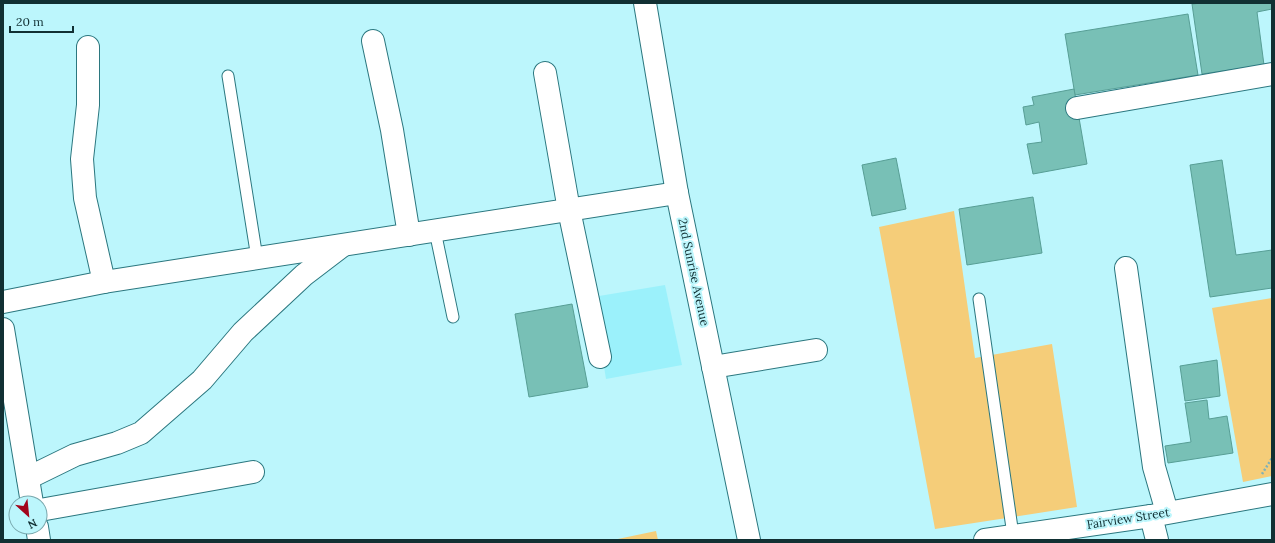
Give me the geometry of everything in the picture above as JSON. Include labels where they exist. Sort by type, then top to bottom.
[{"type":"street","name":"2nd Sunrise Avenue","points":[[645,3],[677,193],[749,540]]},
{"type":"street","points":[[373,41],[392,130],[409,235]]},
{"type":"street","points":[[88,47],[88,104],[82,159],[85,198],[104,282]]},
{"type":"street","points":[[544,73],[569,210],[600,357]]},
{"type":"street","points":[[1077,108],[1272,74]]},
{"type":"street","points":[[3,302],[104,282],[677,193]]},
{"type":"street","points":[[28,478],[75,455],[117,443],[141,433],[202,380],[243,332],[304,275],[343,245]]},
{"type":"street","points":[[1126,268],[1154,467],[1159,514],[1157,540]]},
{"type":"street","points":[[3,329],[31,495]]},
{"type":"street","points":[[713,367],[816,350]]},
{"type":"street","points":[[48,509],[253,472]]},
{"type":"street","name":"Fairview Street","points":[[984,540],[1013,537],[1159,514],[1272,494]]},
{"type":"lane","points":[[228,76],[258,258]]},
{"type":"lane","points":[[435,231],[453,317]]},
{"type":"lane","points":[[979,299],[1013,537]]},
{"type":"shaded area","points":[[954,211],[975,358],[1052,344],[1077,507],[935,529],[879,227]]},
{"type":"shaded area","points":[[665,285],[682,365],[606,379],[593,297]]},
{"type":"shaded area","points":[[1272,298],[1272,476],[1243,482],[1212,308]]},
{"type":"shaded area","points":[[656,531],[658,540],[613,540]]},
{"type":"building","points":[[1272,3],[1272,9],[1257,12],[1264,65],[1202,74],[1192,4]]},
{"type":"building","points":[[1188,14],[1198,75],[1075,95],[1065,34]]},
{"type":"building","points":[[1074,89],[1087,164],[1033,174],[1027,144],[1042,142],[1039,122],[1026,125],[1023,107],[1034,105],[1032,97]]},
{"type":"building","points":[[896,158],[906,209],[872,216],[862,165]]},
{"type":"building","points":[[1222,160],[1236,255],[1272,250],[1272,288],[1210,297],[1190,165]]},
{"type":"building","points":[[1033,197],[1042,253],[967,265],[959,209]]},
{"type":"building","points":[[572,304],[588,387],[529,397],[515,314]]},
{"type":"building","points":[[1217,360],[1220,396],[1185,401],[1180,366]]},
{"type":"building","points":[[1207,400],[1209,419],[1227,416],[1233,453],[1168,463],[1165,446],[1191,442],[1185,403]]}]
